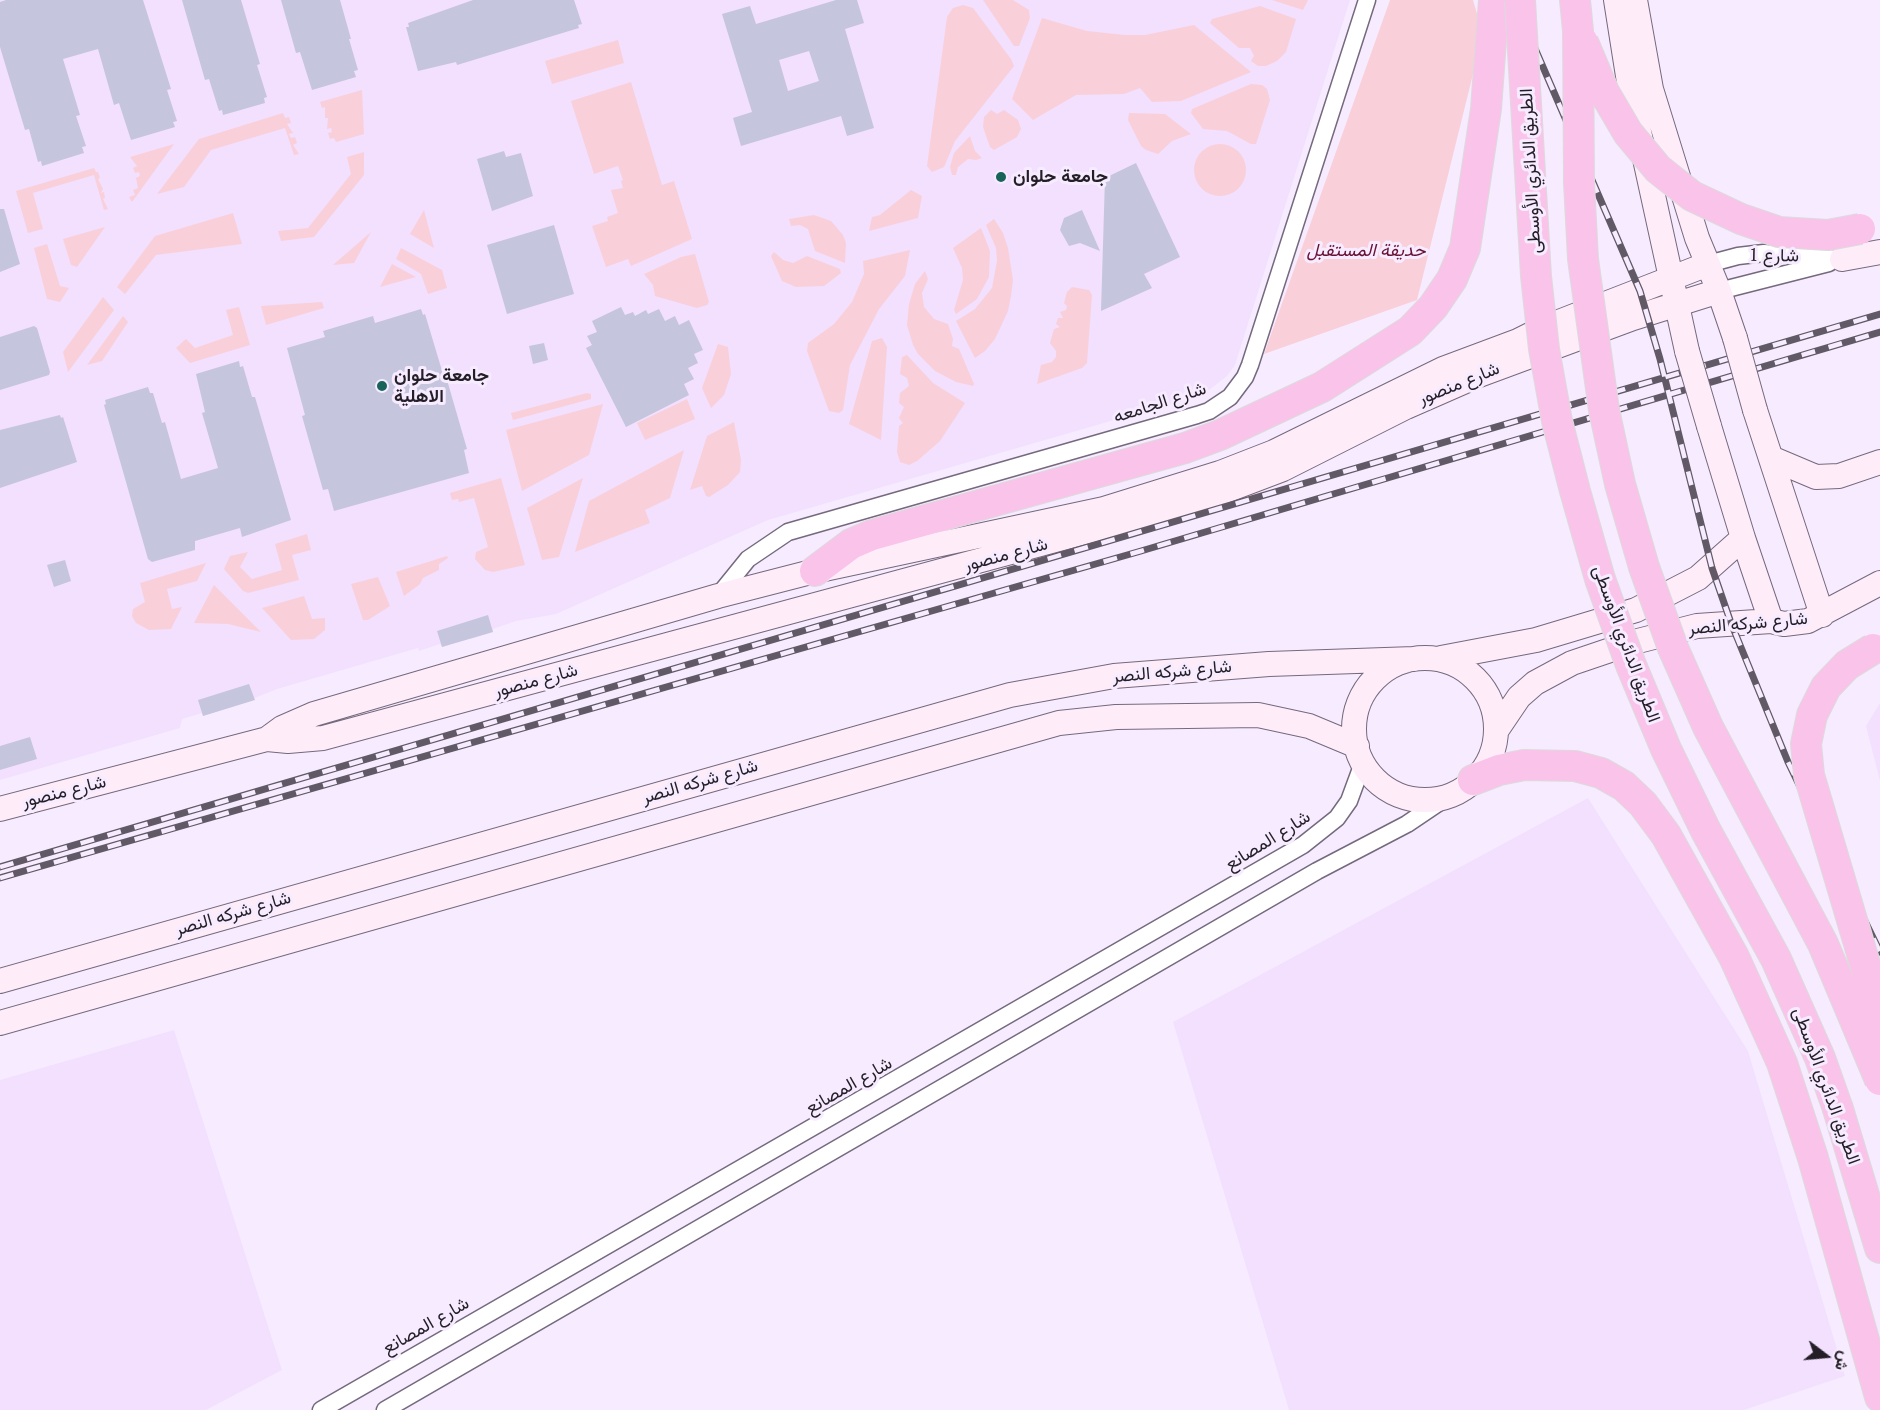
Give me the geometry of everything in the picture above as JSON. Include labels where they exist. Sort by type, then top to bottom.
[{"type":"highway","points":[[815,571],[851,544],[872,535],[1185,448],[1220,435],[1297,400],[1383,351],[1410,331],[1433,307],[1452,279],[1465,249],[1486,109],[1494,0]]},
{"type":"highway","name":"الطريق الدائري الأوسطى","points":[[1520,0],[1536,276],[1543,338],[1557,421],[1600,579],[1631,665],[1666,749],[1799,1008],[1838,1109],[1880,1248]]},
{"type":"highway","points":[[1575,0],[1578,31],[1579,183],[1584,259],[1597,367],[1620,484],[1644,567],[1673,648],[1703,717],[1822,944],[1880,1080]]},
{"type":"highway","points":[[1578,31],[1604,92],[1628,133],[1658,169],[1692,196],[1741,219],[1779,232],[1828,235],[1870,227]]},
{"type":"highway","points":[[1876,647],[1847,665],[1826,687],[1812,714],[1806,744],[1809,775],[1868,974],[1880,1035]]},
{"type":"highway","points":[[1462,788],[1499,770],[1524,765],[1575,766],[1601,773],[1624,786],[1643,804],[1666,835],[1734,957],[1782,1063],[1814,1158],[1880,1397]]},
{"type":"street","name":"شارع الجامعه","points":[[718,596],[748,559],[788,532],[1197,415],[1220,405],[1230,397],[1245,377],[1250,365],[1367,0]]},
{"type":"street","points":[[1616,0],[1631,95],[1662,246],[1672,279],[1687,351],[1743,538],[1772,621]]},
{"type":"street","points":[[1635,0],[1651,89],[1695,232],[1735,338],[1755,410],[1822,615]]},
{"type":"street","name":"شارع 1","points":[[1719,291],[1842,259],[1880,252]]},
{"type":"street","name":"شارع 1","points":[[1708,264],[1738,256],[1764,253],[1842,259]]},
{"type":"street","name":"شارع منصور","points":[[267,740],[282,728],[314,714],[718,596],[815,571],[1104,509],[1220,473],[1301,440],[1443,369],[1708,264]]},
{"type":"street","name":"شارع منصور","points":[[0,808],[267,740],[298,741],[323,738],[1196,502],[1283,469],[1447,388],[1633,318],[1678,306],[1719,291]]},
{"type":"street","points":[[1771,458],[1816,477],[1839,476],[1880,462]]},
{"type":"street","points":[[1462,788],[1425,800],[1401,795],[1379,783],[1360,755],[1355,721],[1358,708],[1370,685],[1389,668],[1414,659],[1441,658],[1536,640],[1636,610],[1698,578],[1743,538]]},
{"type":"street","name":"شارع شركه النصر","points":[[1496,731],[1513,705],[1535,683],[1572,663],[1634,642],[1697,626],[1772,621],[1784,624],[1799,623],[1822,615],[1880,583]]},
{"type":"street","points":[[386,1410],[1317,871],[1407,824],[1462,788],[1489,758],[1496,731],[1491,704],[1477,680],[1466,671],[1441,658]]},
{"type":"street","name":"شارع شركه النصر","points":[[0,981],[1010,695],[1114,676],[1269,664],[1414,659]]},
{"type":"street","points":[[0,1023],[1059,723],[1116,717],[1258,715],[1309,726],[1360,755]]},
{"type":"street","name":"شارع المصانع","points":[[321,1410],[902,1078],[1321,833],[1349,801],[1360,755]]},
{"type":"street","points":[[902,1078],[915,1103]]},
{"type":"shaded area","name":"جامعة حلوان الاهلية","points":[[0,0],[1350,0],[1235,365],[1227,376],[1209,390],[1187,399],[768,520],[556,614],[516,621],[471,639],[470,636],[442,647],[440,644],[419,651],[418,648],[277,689],[232,707],[203,716],[202,713],[182,719],[180,728],[0,780]]},
{"type":"shaded area","points":[[1880,703],[1880,781],[1866,726]]},
{"type":"shaded area","points":[[1588,798],[1748,1051],[1845,1376],[1744,1410],[1289,1410],[1173,1022]]},
{"type":"shaded area","points":[[174,1030],[282,1370],[206,1410],[0,1410],[0,1080]]},
{"type":"green space","points":[[983,0],[1013,0],[1029,10],[1030,18],[1019,46],[1014,46]]},
{"type":"green space","points":[[1272,0],[1308,0],[1303,10]]},
{"type":"green space","name":"حديقة المستقبل","points":[[1390,0],[1473,0],[1483,34],[1417,300],[1264,354]]},
{"type":"green space","points":[[963,5],[973,8],[1014,66],[955,141],[944,167],[932,172],[927,166],[947,17],[953,8]]},
{"type":"green space","points":[[1260,6],[1296,19],[1286,52],[1277,61],[1266,66],[1258,66],[1251,61],[1254,56],[1250,48],[1239,48],[1210,23],[1212,19]]},
{"type":"green space","points":[[1042,18],[1087,31],[1125,35],[1145,35],[1194,25],[1251,72],[1181,101],[1152,102],[1140,88],[1124,94],[1076,95],[1033,120],[1012,99]]},
{"type":"green space","points":[[618,40],[624,63],[552,84],[545,61]]},
{"type":"green space","points":[[631,82],[662,185],[674,181],[692,239],[631,266],[628,259],[606,267],[592,226],[608,221],[607,217],[618,213],[611,190],[623,188],[621,181],[623,180],[618,166],[594,174],[571,101]]},
{"type":"green space","points":[[1251,84],[1262,85],[1267,89],[1270,100],[1256,144],[1251,144],[1227,131],[1203,129],[1191,113],[1192,109]]},
{"type":"green space","points":[[362,90],[364,134],[336,142],[334,138],[330,139],[328,133],[332,132],[331,128],[327,129],[328,118],[325,118],[325,107],[322,108],[320,102]]},
{"type":"green space","points":[[991,110],[997,114],[1004,110],[1018,120],[1021,129],[1017,137],[994,150],[990,147],[983,127],[984,117]]},
{"type":"green space","points":[[283,113],[285,118],[289,117],[291,123],[287,124],[293,133],[289,134],[291,138],[295,137],[297,143],[293,145],[299,154],[294,155],[285,128],[211,150],[184,187],[157,194],[199,139]]},
{"type":"green space","points":[[1129,113],[1165,114],[1191,134],[1172,141],[1158,154],[1146,150],[1141,146],[1128,120]]},
{"type":"green space","points":[[970,136],[975,151],[982,158],[968,159],[958,167],[956,175],[952,175],[950,167],[954,153]]},
{"type":"green space","points":[[174,144],[132,202],[129,197],[135,195],[133,190],[138,188],[136,178],[140,176],[139,172],[135,173],[133,168],[137,166],[130,157]]},
{"type":"green space","points":[[1220,144],[1230,146],[1238,152],[1244,160],[1246,170],[1244,180],[1238,188],[1230,194],[1220,196],[1210,194],[1202,188],[1196,180],[1194,170],[1196,160],[1202,152],[1210,146]]},
{"type":"green space","points":[[364,152],[364,175],[314,237],[281,241],[278,231],[308,228],[351,174],[347,157]]},
{"type":"green space","points":[[94,168],[98,172],[100,178],[98,179],[103,189],[101,193],[104,192],[105,198],[103,199],[108,209],[104,210],[94,175],[33,193],[43,229],[28,233],[16,191]]},
{"type":"green space","points":[[911,190],[922,196],[918,218],[869,231],[872,217],[880,215]]},
{"type":"green space","points":[[424,210],[434,248],[410,234]]},
{"type":"green space","points":[[233,213],[242,244],[156,255],[125,294],[117,287],[155,236]]},
{"type":"green space","points":[[814,215],[831,221],[843,235],[846,243],[845,263],[815,251],[808,229],[800,225],[791,226],[789,219]]},
{"type":"green space","points":[[994,219],[1003,233],[1008,248],[1013,280],[1011,296],[1008,311],[995,339],[985,351],[975,358],[956,321],[975,309],[992,288],[997,261],[996,248],[986,225]]},
{"type":"green space","points":[[105,227],[77,267],[71,265],[63,239]]},
{"type":"green space","points":[[981,228],[990,251],[989,277],[977,299],[956,314],[954,310],[963,280],[962,268],[953,248]]},
{"type":"green space","points":[[371,232],[354,263],[333,265]]},
{"type":"green space","points":[[47,244],[60,286],[69,288],[60,302],[47,299],[34,248]]},
{"type":"green space","points":[[401,248],[442,270],[447,288],[428,294],[421,274],[396,259]]},
{"type":"green space","points":[[910,250],[905,276],[879,309],[850,365],[843,410],[839,413],[829,411],[807,351],[808,343],[834,324],[852,302],[864,274],[863,261]]},
{"type":"green space","points":[[774,252],[783,260],[793,263],[807,256],[840,269],[841,273],[824,286],[796,287],[782,281],[771,256]]},
{"type":"green space","points":[[695,254],[709,302],[707,305],[697,308],[655,296],[653,285],[644,274],[681,257]]},
{"type":"green space","points":[[392,264],[416,277],[380,287]]},
{"type":"green space","points":[[925,271],[928,279],[922,293],[924,307],[934,319],[948,324],[953,339],[952,346],[959,349],[973,386],[956,382],[935,371],[918,354],[913,345],[907,325],[909,304],[915,284]]},
{"type":"green space","points":[[1072,287],[1089,290],[1092,295],[1087,363],[1082,368],[1037,384],[1041,365],[1052,362],[1056,357],[1056,351],[1050,343],[1054,329],[1060,327],[1056,324],[1058,318],[1063,318],[1060,312],[1066,310],[1067,306],[1064,303],[1067,292]]},
{"type":"green space","points":[[103,297],[114,310],[68,372],[63,352]]},
{"type":"green space","points":[[322,302],[324,308],[266,325],[261,306]]},
{"type":"green space","points":[[239,307],[250,345],[190,363],[176,348],[186,339],[195,348],[233,335],[226,310]]},
{"type":"green space","points":[[123,316],[128,322],[102,361],[87,365]]},
{"type":"green space","points":[[882,338],[887,347],[881,440],[849,424],[872,341]]},
{"type":"green space","points":[[718,344],[728,347],[731,374],[724,395],[711,408],[702,388]]},
{"type":"green space","points":[[907,355],[933,383],[965,403],[940,441],[909,465],[900,462],[897,452],[899,426],[903,423],[899,418],[904,407],[899,403],[900,393],[909,386],[907,378],[900,374],[902,357]]},
{"type":"green space","points":[[587,393],[591,394],[591,399],[513,420],[511,413]]},
{"type":"green space","points":[[687,399],[695,419],[645,440],[637,423]]},
{"type":"green space","points":[[603,404],[589,455],[522,491],[506,430]]},
{"type":"green space","points":[[734,422],[741,460],[740,472],[728,485],[709,497],[706,496],[702,486],[690,490],[707,436]]},
{"type":"green space","points":[[684,450],[670,498],[645,510],[650,523],[575,552],[589,501]]},
{"type":"green space","points":[[501,478],[525,565],[493,572],[485,570],[475,559],[476,552],[488,547],[474,498],[459,502],[458,499],[452,500],[450,493]]},
{"type":"green space","points":[[583,478],[559,557],[542,560],[527,508]]},
{"type":"green space","points":[[307,534],[311,550],[292,555],[299,580],[248,593],[243,591],[224,569],[230,556],[248,552],[240,567],[252,579],[282,570],[275,544]]},
{"type":"green space","points":[[447,556],[448,558],[439,564],[439,570],[423,578],[420,584],[404,596],[396,572]]},
{"type":"green space","points":[[206,563],[197,581],[167,589],[172,609],[182,607],[171,629],[149,630],[136,623],[132,616],[133,609],[145,602],[140,583]]},
{"type":"green space","points":[[378,577],[390,606],[368,620],[363,620],[351,584]]},
{"type":"green space","points":[[214,585],[261,632],[228,624],[194,623]]},
{"type":"green space","points":[[304,596],[312,619],[325,618],[325,630],[314,639],[291,640],[262,608]]},
{"type":"building","points":[[6,0],[143,0],[171,89],[167,90],[177,121],[173,122],[175,127],[131,140],[119,103],[114,105],[98,49],[63,59],[80,115],[76,116],[86,146],[82,147],[84,153],[42,166],[41,161],[38,162],[29,129],[25,130],[0,47],[0,2]]},
{"type":"building","points":[[182,0],[241,0],[260,64],[257,65],[267,97],[264,98],[265,103],[223,115],[222,110],[219,111],[209,79],[205,80]]},
{"type":"building","points":[[281,0],[340,0],[358,70],[354,71],[356,77],[312,90],[300,52],[296,53]]},
{"type":"building","points":[[473,0],[574,0],[582,24],[578,25],[579,28],[457,65],[456,62],[418,71],[406,27],[409,27],[408,23]]},
{"type":"building","points":[[836,0],[857,0],[864,23],[845,29],[874,128],[847,136],[841,116],[741,146],[733,118],[752,112],[722,14],[750,6],[756,24]],"holes":[[[809,51],[819,81],[788,91],[779,60]]]},
{"type":"building","points":[[504,151],[506,157],[521,153],[533,196],[492,211],[477,159]]},
{"type":"building","points":[[1136,163],[1180,257],[1144,274],[1152,288],[1101,311],[1105,178]]},
{"type":"building","points":[[0,209],[4,209],[20,264],[0,272]]},
{"type":"building","points":[[1082,210],[1100,251],[1080,243],[1069,246],[1060,230],[1064,218]]},
{"type":"building","points":[[554,225],[574,294],[507,314],[487,245]]},
{"type":"building","points":[[621,307],[625,315],[633,312],[635,316],[646,310],[648,314],[659,309],[665,321],[675,316],[679,325],[689,320],[703,350],[694,354],[698,363],[688,368],[694,379],[684,384],[689,395],[626,427],[586,348],[592,345],[587,336],[597,332],[592,321]]},
{"type":"building","points":[[421,309],[423,315],[425,314],[443,374],[445,373],[467,449],[464,450],[469,473],[334,511],[328,489],[323,490],[302,416],[305,415],[287,348],[325,337],[323,331],[373,316],[375,323]]},
{"type":"building","points":[[34,326],[37,328],[49,375],[0,390],[0,337]]},
{"type":"building","points":[[544,343],[548,360],[533,364],[529,346]]},
{"type":"building","points":[[239,361],[240,367],[243,366],[252,397],[255,397],[291,520],[242,537],[240,528],[195,541],[195,550],[152,562],[148,559],[104,405],[105,400],[148,387],[150,393],[153,393],[162,423],[165,422],[181,479],[218,468],[202,413],[205,412],[196,374]]},
{"type":"building","points":[[60,415],[61,418],[63,417],[77,462],[0,488],[0,430]]},
{"type":"building","points":[[65,560],[71,581],[54,587],[47,565]]},
{"type":"building","points":[[488,615],[493,632],[442,647],[437,631]]},
{"type":"building","points":[[249,684],[255,700],[203,716],[198,700]]},
{"type":"building","points":[[30,737],[37,759],[0,770],[0,746]]},
{"type":"railway","points":[[1514,0],[1640,291],[1660,359],[1712,568],[1731,623],[1788,762],[1880,952]]},
{"type":"railway","points":[[0,867],[1880,314]]},
{"type":"railway","points":[[0,878],[1141,551],[1880,332]]},
{"type":"place","name":"جامعة حلوان","points":[[1001,177]]},
{"type":"place","name":"جامعة حلوان الاهلية","points":[[382,386]]}]
